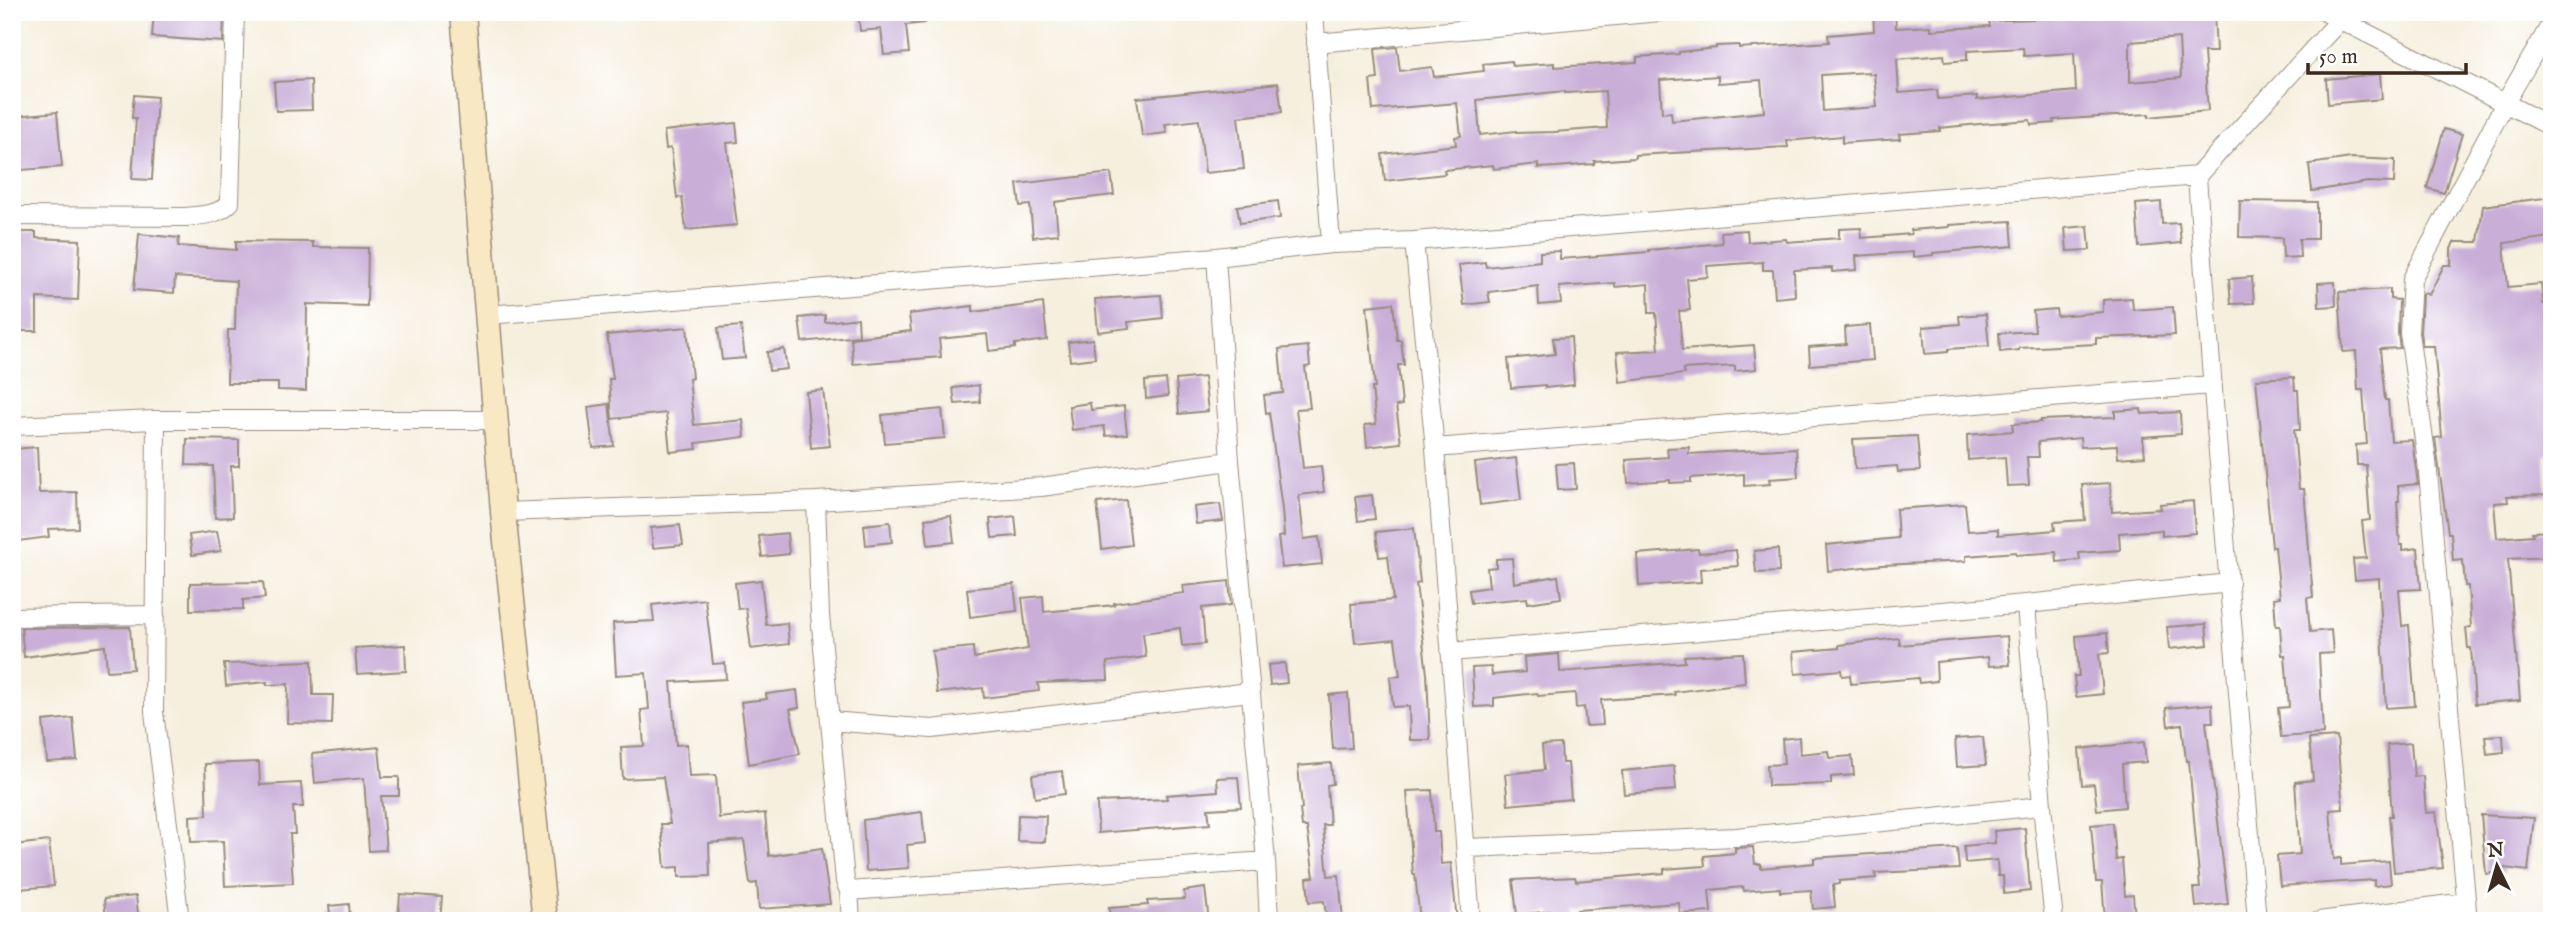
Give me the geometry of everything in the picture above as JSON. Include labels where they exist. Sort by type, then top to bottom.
[{"type":"main road","points":[[463,12],[503,512],[545,921]]},
{"type":"street","points":[[12,216],[186,217],[210,215],[223,210],[230,203],[235,12]]},
{"type":"street","points":[[1314,12],[1331,244]]},
{"type":"street","points":[[1316,43],[1660,12]]},
{"type":"street","points":[[2257,921],[2211,385],[2197,176],[2332,16],[2552,127]]},
{"type":"street","points":[[2468,921],[2427,461],[2409,333],[2412,279],[2505,103],[2552,22]]},
{"type":"street","points":[[487,316],[1216,257],[1331,244],[1414,241],[2197,176]]},
{"type":"street","points":[[1414,241],[1435,448],[1471,921]]},
{"type":"street","points":[[1216,257],[1230,461],[1269,921]]},
{"type":"street","points":[[1435,448],[2211,385]]},
{"type":"street","points":[[156,420],[154,712],[180,921]]},
{"type":"street","points":[[12,426],[156,420],[495,420]]},
{"type":"street","points":[[503,512],[816,501],[1041,487],[1230,461]]},
{"type":"street","points":[[816,501],[820,615],[851,921]]},
{"type":"street","points":[[1450,652],[2026,604],[2230,583]]},
{"type":"street","points":[[2026,604],[2054,921]]},
{"type":"street","points":[[12,617],[155,615]]},
{"type":"street","points":[[830,721],[932,729],[1250,692]]},
{"type":"street","points":[[1467,848],[1736,837],[2042,806]]},
{"type":"street","points":[[849,891],[1266,861]]},
{"type":"street","points":[[2319,921],[2466,902]]},
{"type":"building","points":[[154,12],[224,12],[223,42],[152,37]]},
{"type":"building","points":[[858,12],[924,12],[924,23],[906,25],[909,53],[884,55],[881,29],[860,31]]},
{"type":"building","points":[[1873,12],[1895,12],[1896,28],[1931,26],[1931,30],[1990,26],[1989,21],[2103,16],[2103,12],[2214,12],[2216,52],[2204,52],[2208,111],[2149,117],[2149,114],[2053,120],[2054,123],[2031,125],[2030,120],[1979,124],[1940,128],[1940,131],[1899,134],[1900,139],[1842,143],[1842,136],[1787,141],[1788,147],[1635,155],[1635,158],[1556,167],[1538,168],[1538,164],[1494,169],[1493,165],[1444,170],[1445,174],[1385,181],[1382,154],[1456,145],[1455,137],[1461,136],[1457,103],[1373,110],[1370,80],[1378,79],[1375,49],[1397,47],[1400,71],[1432,67],[1434,77],[1484,71],[1483,64],[1511,61],[1512,66],[1554,63],[1554,67],[1637,62],[1637,57],[1679,54],[1716,46],[1739,45],[1739,48],[1829,42],[1828,35],[1874,31]],"holes":[[[2179,38],[2181,78],[2130,82],[2130,42]],[[2023,48],[2024,56],[2074,53],[2076,91],[1977,100],[1977,96],[1938,99],[1937,90],[1899,93],[1897,59],[1944,55],[1945,62],[1967,60],[1967,51]],[[1874,74],[1877,107],[1823,111],[1821,75]],[[1718,76],[1718,83],[1761,80],[1764,112],[1672,121],[1671,112],[1662,113],[1660,80]],[[1565,91],[1605,91],[1607,128],[1480,135],[1477,100]]]},
{"type":"building","points":[[2380,74],[2382,99],[2328,104],[2326,79]]},
{"type":"building","points":[[311,80],[312,110],[276,111],[274,82]]},
{"type":"building","points":[[1278,83],[1282,112],[1238,117],[1244,169],[1205,173],[1199,120],[1165,124],[1167,133],[1142,136],[1137,98]]},
{"type":"building","points":[[134,95],[157,97],[152,180],[132,179],[136,118],[132,118]]},
{"type":"building","points":[[57,112],[62,167],[21,170],[17,116]]},
{"type":"building","points":[[736,123],[738,142],[727,143],[737,225],[686,230],[682,197],[677,198],[671,148],[666,149],[664,131]]},
{"type":"building","points":[[2444,129],[2462,134],[2444,193],[2427,188]]},
{"type":"building","points":[[2351,158],[2395,160],[2394,183],[2368,182],[2312,191],[2309,164]]},
{"type":"building","points":[[1111,173],[1114,195],[1055,202],[1058,234],[1033,237],[1030,205],[1020,206],[1017,184]]},
{"type":"building","points":[[2552,197],[2552,237],[2504,243],[2508,287],[2541,284],[2543,304],[2552,304],[2552,454],[2545,455],[2547,495],[2507,496],[2508,502],[2494,503],[2497,538],[2552,531],[2552,557],[2508,559],[2520,700],[2475,704],[2471,648],[2468,648],[2466,628],[2471,627],[2468,586],[2465,586],[2463,560],[2453,561],[2451,533],[2448,533],[2435,438],[2442,437],[2434,346],[2422,346],[2422,295],[2429,295],[2444,265],[2451,265],[2454,242],[2478,242],[2483,206]]},
{"type":"building","points":[[1278,201],[1280,218],[1240,223],[1237,206]]},
{"type":"building","points":[[2240,201],[2317,202],[2317,239],[2299,239],[2300,257],[2283,258],[2282,238],[2239,237]]},
{"type":"building","points":[[2161,202],[2162,224],[2179,223],[2181,243],[2139,247],[2136,204]]},
{"type":"building","points":[[2011,221],[2013,246],[1913,257],[1913,252],[1856,256],[1857,270],[1794,270],[1795,296],[1775,298],[1773,270],[1763,270],[1763,262],[1707,266],[1708,277],[1687,279],[1690,310],[1679,311],[1682,350],[1754,345],[1756,369],[1735,371],[1735,366],[1683,369],[1684,374],[1620,382],[1617,352],[1659,350],[1656,313],[1649,313],[1648,284],[1615,287],[1615,283],[1559,287],[1561,303],[1539,305],[1538,286],[1488,292],[1490,302],[1464,305],[1459,265],[1485,262],[1486,267],[1540,261],[1540,252],[1560,251],[1560,259],[1722,243],[1721,232],[1747,230],[1748,242],[1786,239],[1787,242],[1839,238],[1839,229],[1861,228],[1862,238],[1911,234],[1911,230],[1949,225]]},
{"type":"building","points":[[2088,226],[2090,250],[2067,251],[2065,228]]},
{"type":"building","points":[[12,232],[36,232],[36,238],[80,240],[78,300],[37,298],[37,331],[12,331]]},
{"type":"building","points":[[139,234],[179,238],[178,246],[236,250],[236,241],[313,242],[313,247],[368,248],[367,306],[307,304],[306,391],[278,390],[278,383],[227,383],[228,330],[235,330],[236,281],[175,277],[174,293],[134,290]]},
{"type":"building","points":[[2252,277],[2254,303],[2231,304],[2229,279]]},
{"type":"building","points":[[2335,282],[2336,306],[2319,307],[2318,283]]},
{"type":"building","points":[[2390,289],[2390,299],[2399,300],[2400,348],[2380,349],[2385,400],[2388,400],[2391,441],[2412,440],[2418,484],[2398,486],[2397,501],[2400,545],[2403,545],[2403,550],[2418,548],[2421,589],[2399,590],[2402,626],[2409,625],[2415,706],[2386,708],[2379,578],[2355,580],[2353,559],[2366,558],[2362,521],[2370,520],[2366,465],[2357,465],[2356,445],[2367,444],[2363,390],[2358,390],[2356,351],[2343,352],[2339,292]]},
{"type":"building","points":[[1161,295],[1163,318],[1128,322],[1129,328],[1098,332],[1095,299]]},
{"type":"building","points":[[2132,298],[2133,310],[2173,307],[2175,335],[2096,338],[2096,344],[2019,348],[2000,352],[1999,333],[2035,331],[2033,311],[2056,309],[2057,316],[2103,312],[2103,300]]},
{"type":"building","points":[[1043,303],[1047,340],[989,351],[987,334],[939,339],[941,357],[853,364],[851,338],[911,331],[909,314],[973,306],[973,312]]},
{"type":"building","points":[[1393,303],[1397,340],[1401,340],[1404,365],[1398,365],[1402,405],[1396,406],[1401,443],[1367,447],[1365,425],[1376,424],[1367,306]]},
{"type":"building","points":[[1986,314],[1989,346],[1948,349],[1948,352],[1925,354],[1923,327],[1960,324],[1959,316]]},
{"type":"building","points":[[825,315],[825,322],[858,318],[859,336],[802,342],[799,318]]},
{"type":"building","points":[[1870,325],[1873,360],[1810,365],[1809,347],[1846,344],[1845,327]]},
{"type":"building","points":[[741,326],[745,358],[722,360],[718,328]]},
{"type":"building","points":[[687,327],[694,425],[743,420],[745,437],[696,443],[697,449],[670,452],[666,413],[612,419],[609,379],[613,379],[607,335]]},
{"type":"building","points":[[1571,337],[1574,385],[1511,388],[1508,359],[1555,354],[1553,338]]},
{"type":"building","points":[[1093,339],[1095,358],[1070,361],[1068,342]]},
{"type":"building","points":[[1308,346],[1310,366],[1305,367],[1310,408],[1296,409],[1303,468],[1321,466],[1324,492],[1299,495],[1304,539],[1319,537],[1322,564],[1282,568],[1278,537],[1284,536],[1282,509],[1269,412],[1266,413],[1264,395],[1283,393],[1279,349]]},
{"type":"building","points":[[784,349],[787,369],[769,371],[767,352]]},
{"type":"building","points":[[1204,377],[1208,411],[1179,414],[1176,380]]},
{"type":"building","points":[[2294,377],[2295,390],[2298,390],[2300,430],[2294,430],[2299,489],[2304,489],[2313,597],[2307,598],[2310,632],[2331,630],[2333,653],[2319,654],[2323,734],[2281,737],[2278,708],[2289,707],[2285,655],[2282,655],[2280,626],[2276,626],[2274,598],[2280,597],[2275,547],[2272,547],[2256,379]]},
{"type":"building","points":[[1166,379],[1168,396],[1146,399],[1145,381]]},
{"type":"building","points":[[979,385],[980,402],[955,404],[953,388]]},
{"type":"building","points":[[823,390],[830,446],[811,448],[806,392]]},
{"type":"building","points":[[1090,403],[1091,410],[1124,406],[1127,434],[1106,436],[1104,426],[1072,430],[1069,406]]},
{"type":"building","points":[[609,404],[614,446],[593,448],[588,407]]},
{"type":"building","points":[[942,409],[945,438],[885,443],[882,415]]},
{"type":"building","points":[[2141,409],[2142,414],[2180,412],[2181,434],[2143,437],[2145,456],[2118,458],[2117,445],[2081,447],[2080,438],[2038,442],[2039,457],[2027,457],[2029,485],[2007,486],[2005,457],[1968,460],[1967,435],[2013,431],[2012,424],[2115,417],[2115,411]]},
{"type":"building","points":[[1917,436],[1920,471],[1898,472],[1897,466],[1855,469],[1853,439]]},
{"type":"building","points":[[187,439],[239,440],[239,466],[231,466],[233,517],[215,518],[213,466],[186,465]]},
{"type":"building","points":[[37,447],[39,493],[77,492],[78,528],[48,529],[49,537],[19,541],[15,513],[14,449]]},
{"type":"building","points":[[1689,447],[1689,454],[1796,448],[1798,477],[1769,479],[1770,484],[1744,486],[1744,474],[1691,478],[1691,482],[1670,483],[1670,480],[1628,483],[1626,460],[1668,457],[1667,448]]},
{"type":"building","points":[[1516,458],[1521,500],[1480,505],[1475,463]]},
{"type":"building","points":[[1574,463],[1576,489],[1558,490],[1556,464]]},
{"type":"building","points":[[2110,483],[2112,512],[2161,509],[2160,504],[2193,501],[2195,533],[2162,536],[2162,530],[2119,533],[2120,550],[2079,553],[2080,560],[2057,562],[2056,552],[2016,555],[2016,552],[1966,556],[1966,561],[1828,571],[1826,545],[1898,538],[1896,509],[1965,504],[1968,531],[1998,529],[1998,535],[2055,530],[2054,522],[2085,520],[2082,485]]},
{"type":"building","points":[[1372,495],[1375,519],[1358,521],[1355,497]]},
{"type":"building","points":[[1126,500],[1131,545],[1102,549],[1097,503]]},
{"type":"building","points":[[1220,504],[1223,521],[1196,524],[1194,507]]},
{"type":"building","points":[[951,516],[954,542],[928,545],[925,519]]},
{"type":"building","points":[[1015,516],[1017,536],[992,538],[990,519]]},
{"type":"building","points":[[890,522],[892,542],[866,545],[864,525]]},
{"type":"building","points":[[680,525],[683,545],[653,548],[651,528]]},
{"type":"building","points":[[1414,528],[1420,583],[1416,584],[1427,674],[1430,740],[1410,740],[1409,706],[1393,707],[1390,677],[1400,676],[1395,639],[1355,643],[1351,604],[1393,600],[1388,556],[1379,557],[1376,532]]},
{"type":"building","points":[[217,531],[221,551],[192,555],[189,535]]},
{"type":"building","points":[[787,533],[789,554],[762,557],[759,536]]},
{"type":"building","points":[[1698,549],[1699,553],[1736,550],[1738,566],[1700,569],[1701,582],[1639,586],[1637,554]]},
{"type":"building","points":[[1778,549],[1779,572],[1756,573],[1754,551]]},
{"type":"building","points":[[1512,558],[1514,583],[1558,576],[1561,598],[1528,603],[1527,598],[1471,603],[1469,590],[1489,587],[1487,568],[1496,567],[1496,559]]},
{"type":"building","points":[[761,580],[766,625],[787,623],[789,644],[751,649],[746,608],[738,609],[735,583]]},
{"type":"building","points":[[1229,581],[1231,605],[1202,608],[1205,644],[1182,646],[1180,628],[1143,633],[1146,657],[1107,662],[1108,680],[1038,683],[1039,691],[984,698],[983,688],[937,693],[932,651],[973,647],[974,658],[1028,649],[1022,598],[1043,596],[1044,612],[1114,605],[1184,593],[1183,586]]},
{"type":"building","points":[[263,582],[265,598],[243,600],[243,609],[190,610],[190,583]]},
{"type":"building","points":[[1014,584],[1017,611],[970,617],[967,589]]},
{"type":"building","points":[[705,599],[713,664],[725,663],[726,679],[671,682],[676,745],[687,744],[689,776],[716,775],[719,818],[765,813],[769,856],[822,848],[830,904],[759,909],[757,883],[750,884],[744,840],[709,843],[710,876],[679,877],[679,867],[665,868],[661,824],[670,824],[663,777],[623,779],[621,747],[644,746],[641,710],[649,709],[646,673],[616,675],[613,623],[654,621],[652,605]]},
{"type":"building","points":[[2206,624],[2208,645],[2169,649],[2167,627]]},
{"type":"building","points":[[130,627],[133,669],[107,671],[105,646],[24,657],[21,628]]},
{"type":"building","points":[[2107,633],[2109,653],[2099,654],[2103,694],[2076,697],[2074,676],[2079,676],[2076,636]]},
{"type":"building","points":[[2007,636],[2010,665],[1989,666],[1988,657],[1936,662],[1937,681],[1919,683],[1918,678],[1851,684],[1850,675],[1842,676],[1841,670],[1795,674],[1793,652],[1899,638],[1900,645]]},
{"type":"building","points":[[405,645],[406,671],[357,674],[355,648]]},
{"type":"building","points":[[1743,653],[1745,683],[1674,692],[1675,695],[1601,700],[1603,725],[1586,726],[1584,707],[1576,708],[1575,693],[1538,696],[1537,693],[1494,698],[1494,706],[1474,707],[1472,668],[1491,667],[1492,675],[1525,672],[1524,657],[1559,654],[1560,672],[1685,662],[1684,656]]},
{"type":"building","points":[[312,661],[313,695],[333,695],[332,724],[287,723],[288,684],[267,685],[267,682],[226,686],[224,664]]},
{"type":"building","points":[[1285,663],[1287,683],[1270,685],[1268,665]]},
{"type":"building","points":[[797,690],[799,708],[790,709],[800,754],[749,764],[741,702],[767,699],[766,694]]},
{"type":"building","points":[[1348,693],[1352,748],[1333,749],[1329,695]]},
{"type":"building","points":[[2212,704],[2213,722],[2206,722],[2228,904],[2196,907],[2194,888],[2200,888],[2189,761],[2186,761],[2182,724],[2168,726],[2166,708]]},
{"type":"building","points":[[73,718],[77,760],[47,762],[43,721]]},
{"type":"building","points":[[2503,735],[2504,752],[2487,754],[2485,736]]},
{"type":"building","points":[[1799,737],[1800,754],[1828,751],[1829,758],[1852,756],[1854,775],[1831,777],[1831,784],[1768,786],[1767,765],[1784,764],[1782,739]]},
{"type":"building","points":[[1983,737],[1986,765],[1957,767],[1955,739]]},
{"type":"building","points":[[2337,737],[2343,809],[2330,810],[2334,859],[2341,858],[2341,865],[2389,861],[2391,884],[2374,886],[2374,880],[2280,886],[2277,856],[2300,854],[2295,782],[2313,780],[2309,739]]},
{"type":"building","points":[[2144,742],[2146,762],[2122,764],[2125,807],[2097,810],[2094,784],[2082,785],[2079,749]]},
{"type":"building","points":[[2411,743],[2414,777],[2423,776],[2426,813],[2436,812],[2443,868],[2394,872],[2387,745]]},
{"type":"building","points":[[1561,744],[1562,763],[1568,763],[1571,799],[1508,805],[1505,774],[1544,770],[1542,745]]},
{"type":"building","points":[[379,747],[382,777],[399,777],[399,796],[381,796],[386,850],[369,851],[364,778],[315,783],[312,754]]},
{"type":"building","points":[[259,762],[260,785],[301,783],[303,807],[293,807],[295,834],[290,834],[293,883],[225,886],[223,841],[191,842],[190,816],[207,815],[205,764]]},
{"type":"building","points":[[1331,763],[1333,784],[1327,785],[1330,825],[1323,825],[1328,876],[1339,875],[1343,921],[1327,921],[1324,901],[1309,902],[1307,878],[1314,877],[1307,827],[1302,827],[1300,809],[1298,766]]},
{"type":"building","points":[[1674,766],[1676,790],[1624,794],[1622,771]]},
{"type":"building","points":[[1062,771],[1065,794],[1035,798],[1032,775]]},
{"type":"building","points":[[1238,777],[1241,807],[1208,809],[1210,824],[1098,833],[1097,802],[1167,799],[1166,795],[1218,791],[1217,778]]},
{"type":"building","points":[[1432,790],[1434,832],[1439,832],[1441,864],[1451,863],[1457,921],[1420,921],[1413,874],[1407,791]]},
{"type":"building","points":[[922,812],[925,843],[907,845],[909,868],[866,871],[863,820]]},
{"type":"building","points":[[1018,815],[1046,816],[1045,842],[1017,841]]},
{"type":"building","points":[[2481,815],[2534,818],[2528,871],[2504,868],[2504,872],[2486,874]]},
{"type":"building","points":[[2113,823],[2116,860],[2122,859],[2125,896],[2133,895],[2135,917],[2105,919],[2102,882],[2096,882],[2091,825]]},
{"type":"building","points":[[2025,828],[2030,891],[2004,894],[2003,876],[1998,876],[1997,860],[1965,863],[1964,846],[1995,843],[1994,831]]},
{"type":"building","points":[[49,841],[54,886],[18,889],[14,845]]},
{"type":"building","points":[[1753,847],[1755,864],[1761,864],[1761,868],[1814,863],[1814,858],[1957,848],[1959,869],[1875,873],[1876,878],[1839,881],[1839,884],[1833,885],[1835,907],[1813,909],[1811,890],[1780,892],[1780,888],[1744,891],[1743,887],[1709,890],[1711,912],[1680,914],[1679,903],[1577,910],[1578,921],[1553,921],[1551,911],[1517,915],[1513,880],[1575,877],[1576,881],[1664,873],[1664,869],[1705,866],[1704,856],[1735,853],[1735,848]]},
{"type":"building","points":[[1205,888],[1209,921],[1110,921],[1109,908],[1148,905],[1147,901],[1185,899],[1184,891]]},
{"type":"building","points":[[400,894],[442,897],[440,921],[398,921]]},
{"type":"building","points":[[136,896],[139,921],[106,921],[104,899]]},
{"type":"building","points":[[349,904],[350,921],[331,921],[329,906]]}]
